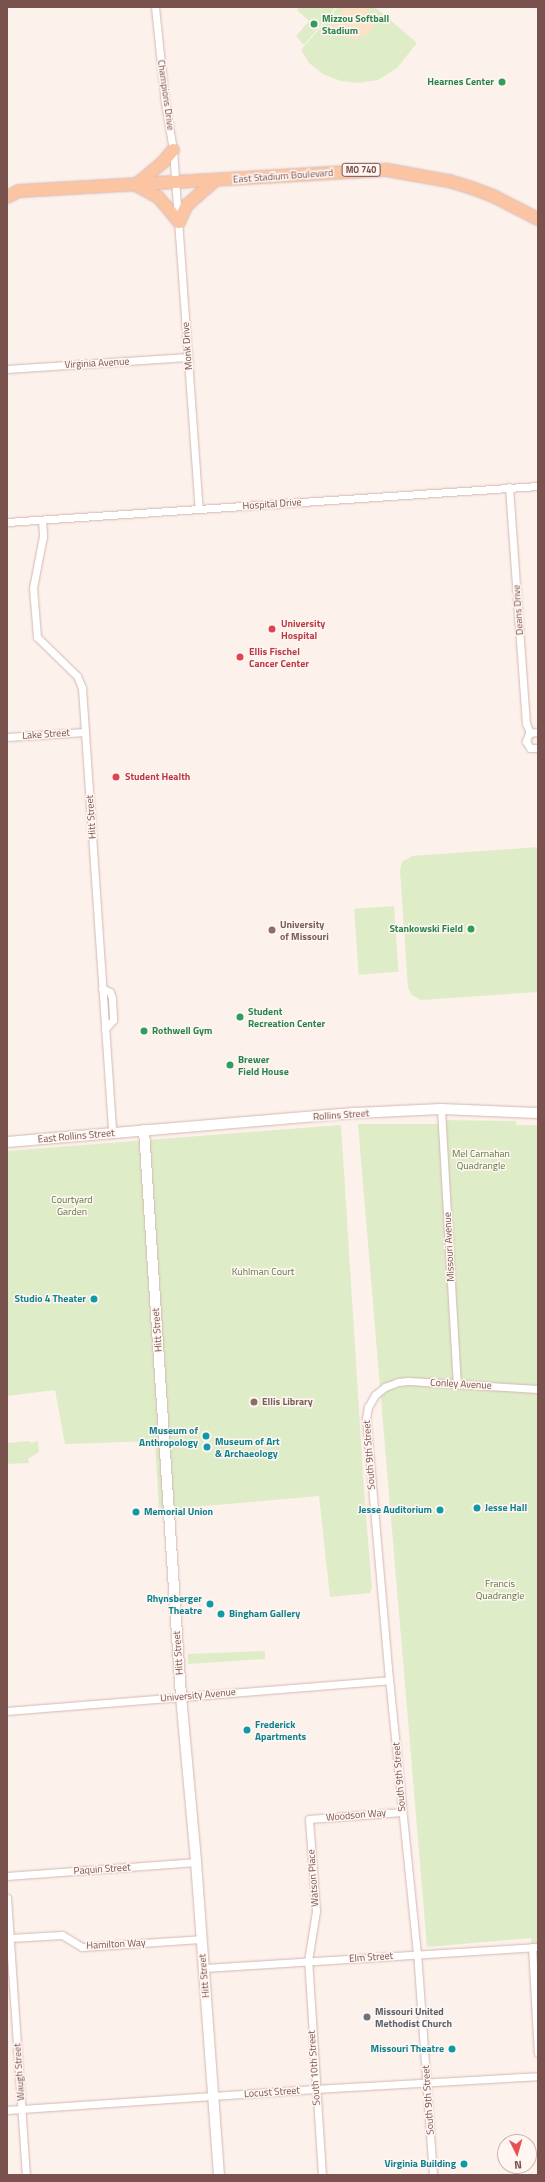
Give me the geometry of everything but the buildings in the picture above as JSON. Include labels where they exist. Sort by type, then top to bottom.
[{"type":"main road","points":[[173,150],[162,163],[136,185],[158,198],[179,222],[187,204],[216,180]]},
{"type":"main road","name":"East Stadium Boulevard","points":[[7,197],[19,191],[387,170],[449,181],[472,188],[538,220]]},
{"type":"main road","name":"East Stadium Boulevard","points":[[7,185],[19,191]]},
{"type":"street","name":"Champions Drive","points":[[155,7],[165,102],[173,150],[176,183]]},
{"type":"street","name":"Monk Drive","points":[[176,183],[198,509]]},
{"type":"street","name":"Virginia Avenue","points":[[7,369],[188,357]]},
{"type":"street","name":"Hospital Drive","points":[[7,522],[538,486]]},
{"type":"street","name":"Deans Drive","points":[[509,487],[526,723],[530,733],[526,738],[526,744],[530,748],[538,748]]},
{"type":"street","name":"Hitt Street","points":[[42,520],[43,536],[33,588],[37,637],[80,682],[85,732],[112,1133]]},
{"type":"street","name":"Lake Street","points":[[7,737],[85,732]]},
{"type":"street","points":[[530,733],[538,732]]},
{"type":"street","name":"Rollins Street","points":[[144,1130],[342,1114],[441,1109],[538,1113]]},
{"type":"street","name":"Missouri Avenue","points":[[441,1109],[457,1384]]},
{"type":"street","name":"Hitt Street","points":[[144,1130],[181,1696],[196,1862],[219,2175]]},
{"type":"street","name":"East Rollins Street","points":[[7,1142],[144,1130]]},
{"type":"street","name":"Conley Avenue","points":[[385,1386],[408,1381],[538,1389]]},
{"type":"street","name":"South 9th Street","points":[[385,1386],[375,1395],[368,1408],[366,1419],[389,1680],[417,1954],[433,2175]]},
{"type":"street","name":"University Avenue","points":[[7,1711],[389,1680]]},
{"type":"street","name":"Woodson Way","points":[[309,1819],[402,1812]]},
{"type":"street","name":"Watson Place","points":[[308,1961],[316,1911],[309,1819]]},
{"type":"street","name":"Paquin Street","points":[[7,1876],[196,1862]]},
{"type":"street","name":"Waugh Street","points":[[7,1898],[26,2175]]},
{"type":"street","name":"Hamilton Way","points":[[10,1938],[62,1934],[82,1947],[201,1939]]},
{"type":"street","points":[[535,1947],[538,2053]]},
{"type":"street","name":"Elm Street","points":[[204,1968],[535,1947]]},
{"type":"street","name":"South 10th Street","points":[[308,1961],[315,2089],[322,2175]]},
{"type":"street","name":"Locust Street","points":[[7,2110],[315,2089],[538,2076]]},
{"type":"green space","name":"Mizzou Softball Stadium","points":[[298,7],[336,7],[304,45],[296,36],[309,21],[297,10]]},
{"type":"green space","points":[[338,7],[346,7],[332,22],[375,18],[363,7],[375,7],[417,43],[397,68],[378,80],[358,83],[341,81],[323,74],[309,63],[301,50]]},
{"type":"green space","name":"Stankowski Field","points":[[538,847],[538,992],[421,1000],[412,995],[408,988],[400,870],[402,862],[412,856]]},
{"type":"green space","points":[[394,906],[399,972],[359,975],[354,909]]},
{"type":"green space","points":[[442,1120],[516,1121],[516,1125],[538,1125],[538,1947],[532,1947],[531,1938],[427,1947],[358,1124],[442,1124]]},
{"type":"green space","points":[[341,1125],[365,1505],[372,1588],[370,1593],[330,1597],[319,1496],[159,1510],[155,1441],[65,1444],[55,1390],[7,1396],[7,1151]]},
{"type":"green space","points":[[30,1441],[30,1443],[38,1441],[39,1452],[28,1459],[29,1463],[7,1464],[7,1443]]},
{"type":"green space","points":[[265,1651],[265,1659],[188,1664],[188,1654]]},
{"type":"sand","points":[[346,7],[363,7],[375,18],[373,27],[369,33],[355,39],[342,36],[337,31],[332,22]]},
{"type":"place","name":"Mizzou Softball Stadium","points":[[314,24]]},
{"type":"place","name":"Hearnes Center","points":[[502,82]]},
{"type":"place","name":"University Hospital","points":[[272,629]]},
{"type":"place","name":"Ellis Fischel Cancer Center","points":[[240,657]]},
{"type":"place","name":"Student Health","points":[[116,777]]},
{"type":"place","name":"Stankowski Field","points":[[471,929]]},
{"type":"place","name":"University of Missouri","points":[[272,930]]},
{"type":"place","name":"Student Recreation Center","points":[[240,1017]]},
{"type":"place","name":"Rothwell Gym","points":[[144,1031]]},
{"type":"place","name":"Brewer Field House","points":[[230,1065]]},
{"type":"place","name":"Studio 4 Theater","points":[[94,1299]]},
{"type":"place","name":"Ellis Library","points":[[254,1402]]},
{"type":"place","name":"Museum of Anthropology","points":[[206,1436]]},
{"type":"place","name":"Museum of Art & Archaeology","points":[[207,1447]]},
{"type":"place","name":"Jesse Hall","points":[[477,1508]]},
{"type":"place","name":"Jesse Auditorium","points":[[440,1510]]},
{"type":"place","name":"Memorial Union","points":[[136,1512]]},
{"type":"place","name":"Rhynsberger Theatre","points":[[210,1604]]},
{"type":"place","name":"Bingham Gallery","points":[[221,1614]]},
{"type":"place","name":"Frederick Apartments","points":[[247,1730]]},
{"type":"place","name":"Missouri United Methodist Church","points":[[367,2017]]},
{"type":"place","name":"Missouri Theatre","points":[[452,2049]]},
{"type":"place","name":"Virginia Building","points":[[464,2164]]},
{"type":"park label","name":"Mel Carnahan Quadrangle","points":[[481,1158]]},
{"type":"park label","name":"Courtyard Garden","points":[[72,1204]]},
{"type":"park label","name":"Kuhlman Court","points":[[263,1272]]},
{"type":"park label","name":"Francis Quadrangle","points":[[500,1588]]}]
